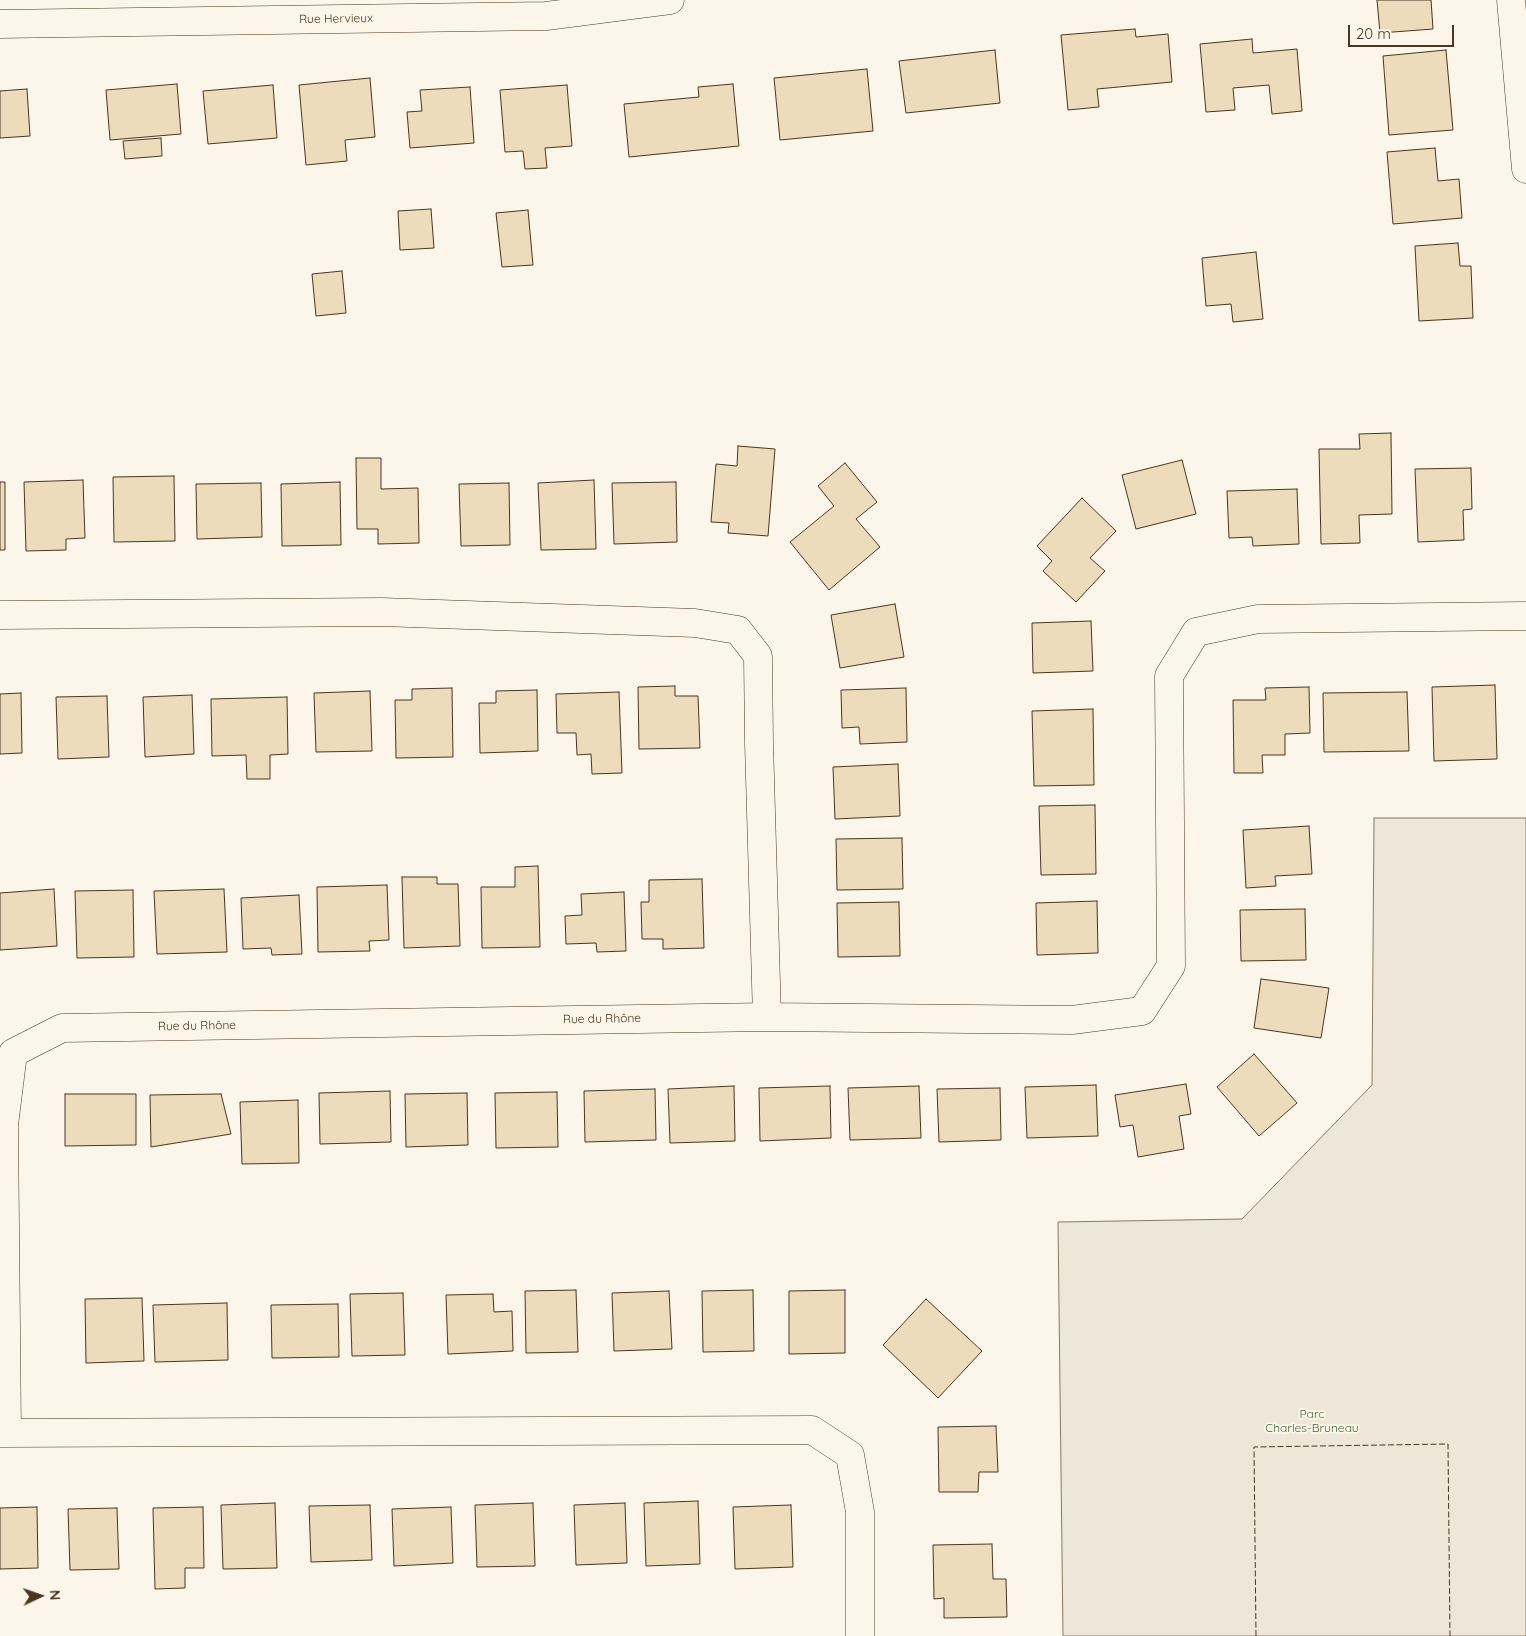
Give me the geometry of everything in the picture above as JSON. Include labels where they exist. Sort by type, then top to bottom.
[{"type":"street","name":"Rue Hervieux","points":[[0,24],[546,16],[670,0]]},
{"type":"street","points":[[1511,0],[1526,169]]},
{"type":"street","points":[[0,615],[381,612],[696,623],[738,630],[758,656],[767,1017],[1072,1020],[1142,1012],[1171,966],[1169,676],[1196,632],[1258,619],[1526,616]]},
{"type":"street","name":"Rue du Rhône","points":[[4,1433],[4,1125],[13,1053],[62,1028],[767,1017]]},
{"type":"street","points":[[4,1433],[812,1430],[850,1455],[860,1512],[860,1636]]},
{"type":"green space","name":"Parc Charles-Bruneau","points":[[1374,818],[1526,818],[1526,1636],[1063,1636],[1058,1222],[1242,1219],[1372,1085]]},
{"type":"building","points":[[1377,0],[1431,0],[1433,29],[1380,33]]},
{"type":"building","points":[[1135,29],[1136,37],[1168,34],[1172,82],[1097,89],[1099,107],[1068,110],[1061,35]]},
{"type":"building","points":[[1252,39],[1253,53],[1297,49],[1302,111],[1272,114],[1269,85],[1233,88],[1235,110],[1206,112],[1200,44]]},
{"type":"building","points":[[995,50],[1000,103],[906,113],[899,61]]},
{"type":"building","points":[[1446,50],[1453,130],[1389,135],[1383,56]]},
{"type":"building","points":[[867,69],[873,131],[780,140],[774,78]]},
{"type":"building","points":[[370,78],[375,137],[345,140],[347,161],[306,165],[299,85]]},
{"type":"building","points":[[177,84],[181,134],[110,140],[106,90]]},
{"type":"building","points":[[733,84],[739,146],[629,157],[624,104],[699,97],[698,87]]},
{"type":"building","points":[[273,85],[277,138],[208,144],[203,91]]},
{"type":"building","points":[[567,85],[572,146],[545,148],[547,168],[525,169],[523,151],[505,152],[500,90]]},
{"type":"building","points":[[470,87],[474,143],[410,148],[407,112],[422,111],[420,90]]},
{"type":"building","points":[[27,89],[30,136],[0,138],[0,91]]},
{"type":"building","points":[[161,138],[162,156],[125,159],[123,141]]},
{"type":"building","points":[[1435,148],[1438,181],[1459,179],[1462,218],[1393,224],[1387,152]]},
{"type":"building","points":[[431,209],[434,248],[400,250],[398,211]]},
{"type":"building","points":[[528,210],[533,265],[502,267],[496,213]]},
{"type":"building","points":[[1458,243],[1460,266],[1471,266],[1473,318],[1419,321],[1415,246]]},
{"type":"building","points":[[1256,252],[1263,319],[1233,322],[1231,304],[1206,306],[1202,258]]},
{"type":"building","points":[[342,271],[346,313],[316,316],[312,274]]},
{"type":"building","points":[[1391,433],[1392,514],[1359,515],[1360,543],[1321,544],[1319,449],[1360,449],[1359,434]]},
{"type":"building","points":[[738,446],[775,449],[768,536],[728,533],[729,523],[711,522],[716,464],[737,466]]},
{"type":"building","points":[[356,458],[381,458],[381,489],[418,488],[419,543],[378,544],[378,529],[357,529]]},
{"type":"building","points":[[1182,460],[1196,514],[1136,529],[1122,475]]},
{"type":"building","points":[[845,463],[877,502],[856,519],[880,547],[829,590],[790,542],[834,506],[818,486]]},
{"type":"building","points":[[1471,468],[1472,509],[1463,510],[1464,540],[1418,542],[1415,469]]},
{"type":"building","points":[[174,476],[175,541],[114,542],[113,477]]},
{"type":"building","points":[[83,480],[85,538],[66,539],[66,550],[26,551],[24,482]]},
{"type":"building","points":[[594,480],[596,549],[541,550],[538,483]]},
{"type":"building","points":[[0,482],[5,482],[5,550],[0,550]]},
{"type":"building","points":[[340,482],[341,545],[282,546],[281,484]]},
{"type":"building","points":[[676,482],[677,542],[614,544],[612,483]]},
{"type":"building","points":[[261,483],[262,537],[197,539],[196,484]]},
{"type":"building","points":[[509,483],[510,545],[461,546],[459,484]]},
{"type":"building","points":[[1297,489],[1299,544],[1253,546],[1252,537],[1229,538],[1227,491]]},
{"type":"building","points":[[1082,498],[1116,531],[1090,558],[1105,571],[1076,602],[1043,571],[1052,561],[1037,546]]},
{"type":"building","points":[[895,604],[904,657],[840,668],[831,615]]},
{"type":"building","points":[[1091,621],[1093,671],[1033,673],[1032,623]]},
{"type":"building","points":[[1495,685],[1497,759],[1434,761],[1432,687]]},
{"type":"building","points":[[675,686],[675,696],[698,696],[700,748],[639,749],[638,687]]},
{"type":"building","points":[[1309,687],[1310,733],[1285,734],[1285,755],[1262,755],[1263,773],[1234,773],[1233,700],[1266,700],[1265,688]]},
{"type":"building","points":[[452,688],[453,757],[396,758],[395,700],[412,700],[412,689]]},
{"type":"building","points":[[906,688],[907,742],[860,744],[859,727],[842,728],[841,690]]},
{"type":"building","points":[[537,690],[538,751],[480,753],[479,703],[496,703],[496,691]]},
{"type":"building","points":[[370,691],[372,751],[316,752],[314,693]]},
{"type":"building","points":[[619,692],[622,773],[592,774],[591,754],[577,755],[576,733],[557,733],[556,694]]},
{"type":"building","points":[[1407,692],[1409,751],[1324,752],[1323,693]]},
{"type":"building","points":[[21,693],[22,753],[0,754],[0,694]]},
{"type":"building","points":[[192,695],[194,754],[145,757],[143,697]]},
{"type":"building","points":[[107,696],[109,757],[58,759],[56,697]]},
{"type":"building","points":[[287,697],[288,754],[270,755],[270,779],[247,779],[246,755],[212,756],[211,699]]},
{"type":"building","points":[[1093,709],[1094,785],[1034,786],[1032,711]]},
{"type":"building","points":[[898,764],[900,816],[835,819],[833,767]]},
{"type":"building","points":[[1095,805],[1096,874],[1041,875],[1039,806]]},
{"type":"building","points":[[1309,826],[1312,874],[1275,876],[1276,886],[1246,888],[1243,830]]},
{"type":"building","points":[[902,838],[903,889],[837,890],[836,839]]},
{"type":"building","points":[[538,866],[540,947],[482,948],[481,887],[515,887],[515,867]]},
{"type":"building","points":[[402,877],[437,877],[437,884],[458,884],[460,946],[404,948]]},
{"type":"building","points":[[702,879],[704,948],[663,949],[663,939],[642,939],[641,902],[649,902],[649,880]]},
{"type":"building","points":[[387,885],[389,940],[369,941],[370,951],[318,952],[317,887]]},
{"type":"building","points":[[54,889],[57,946],[0,950],[0,893]]},
{"type":"building","points":[[224,889],[227,952],[157,954],[154,891]]},
{"type":"building","points":[[133,890],[134,957],[77,958],[75,891]]},
{"type":"building","points":[[624,892],[626,951],[597,952],[596,943],[566,944],[565,916],[582,915],[581,894]]},
{"type":"building","points":[[299,895],[302,954],[272,955],[271,948],[243,949],[241,898]]},
{"type":"building","points":[[1097,901],[1098,953],[1037,955],[1036,903]]},
{"type":"building","points":[[899,902],[900,956],[838,957],[837,903]]},
{"type":"building","points":[[1305,909],[1306,960],[1241,961],[1240,910]]},
{"type":"building","points":[[1261,979],[1329,988],[1321,1038],[1254,1028]]},
{"type":"building","points":[[1254,1054],[1297,1103],[1259,1136],[1217,1087]]},
{"type":"building","points":[[1186,1084],[1191,1114],[1179,1116],[1184,1149],[1138,1157],[1133,1125],[1120,1127],[1115,1095]]},
{"type":"building","points":[[1096,1085],[1098,1136],[1027,1138],[1025,1087]]},
{"type":"building","points":[[734,1086],[735,1141],[670,1143],[668,1089]]},
{"type":"building","points":[[830,1086],[831,1138],[760,1141],[759,1088]]},
{"type":"building","points":[[919,1086],[921,1138],[850,1140],[848,1088]]},
{"type":"building","points":[[1000,1088],[1001,1140],[939,1142],[937,1089]]},
{"type":"building","points":[[655,1089],[656,1140],[585,1142],[584,1091]]},
{"type":"building","points":[[390,1091],[391,1142],[320,1144],[319,1093]]},
{"type":"building","points":[[557,1092],[558,1147],[496,1148],[495,1093]]},
{"type":"building","points":[[467,1093],[468,1145],[406,1147],[405,1094]]},
{"type":"building","points":[[65,1094],[136,1094],[136,1145],[65,1146]]},
{"type":"building","points":[[221,1094],[231,1134],[151,1147],[150,1095]]},
{"type":"building","points":[[298,1100],[299,1163],[242,1164],[240,1102]]},
{"type":"building","points":[[576,1290],[578,1352],[526,1353],[525,1291]]},
{"type":"building","points":[[753,1290],[754,1351],[703,1352],[702,1291]]},
{"type":"building","points":[[845,1290],[845,1353],[789,1354],[789,1291]]},
{"type":"building","points":[[669,1291],[672,1349],[614,1351],[612,1293]]},
{"type":"building","points":[[403,1293],[405,1355],[352,1356],[350,1294]]},
{"type":"building","points":[[493,1294],[494,1312],[512,1311],[513,1351],[448,1354],[446,1295]]},
{"type":"building","points":[[142,1298],[144,1361],[86,1363],[85,1299]]},
{"type":"building","points":[[926,1299],[982,1351],[938,1398],[883,1345]]},
{"type":"building","points":[[227,1303],[228,1360],[155,1362],[153,1305]]},
{"type":"building","points":[[338,1304],[339,1357],[272,1358],[271,1305]]},
{"type":"building","points":[[996,1426],[998,1472],[979,1472],[978,1492],[939,1492],[938,1427]]},
{"type":"building","points":[[698,1501],[700,1564],[646,1566],[644,1503]]},
{"type":"building","points":[[275,1503],[277,1568],[223,1569],[221,1505]]},
{"type":"building","points":[[533,1503],[535,1566],[477,1567],[475,1505]]},
{"type":"building","points":[[625,1503],[627,1563],[576,1565],[574,1505]]},
{"type":"building","points":[[370,1505],[372,1560],[311,1562],[309,1506]]},
{"type":"building","points":[[791,1505],[793,1567],[735,1569],[733,1507]]},
{"type":"building","points":[[37,1507],[38,1568],[0,1569],[0,1508]]},
{"type":"building","points":[[203,1507],[204,1568],[185,1568],[185,1588],[155,1589],[153,1508]]},
{"type":"building","points":[[451,1507],[453,1563],[394,1566],[392,1509]]},
{"type":"building","points":[[117,1508],[119,1569],[70,1570],[68,1509]]},
{"type":"building","points":[[992,1544],[993,1579],[1006,1579],[1007,1617],[944,1618],[944,1598],[934,1599],[933,1545]]},
{"type":"fence","points":[[1256,1636],[1254,1447],[1448,1444],[1450,1636]]}]
